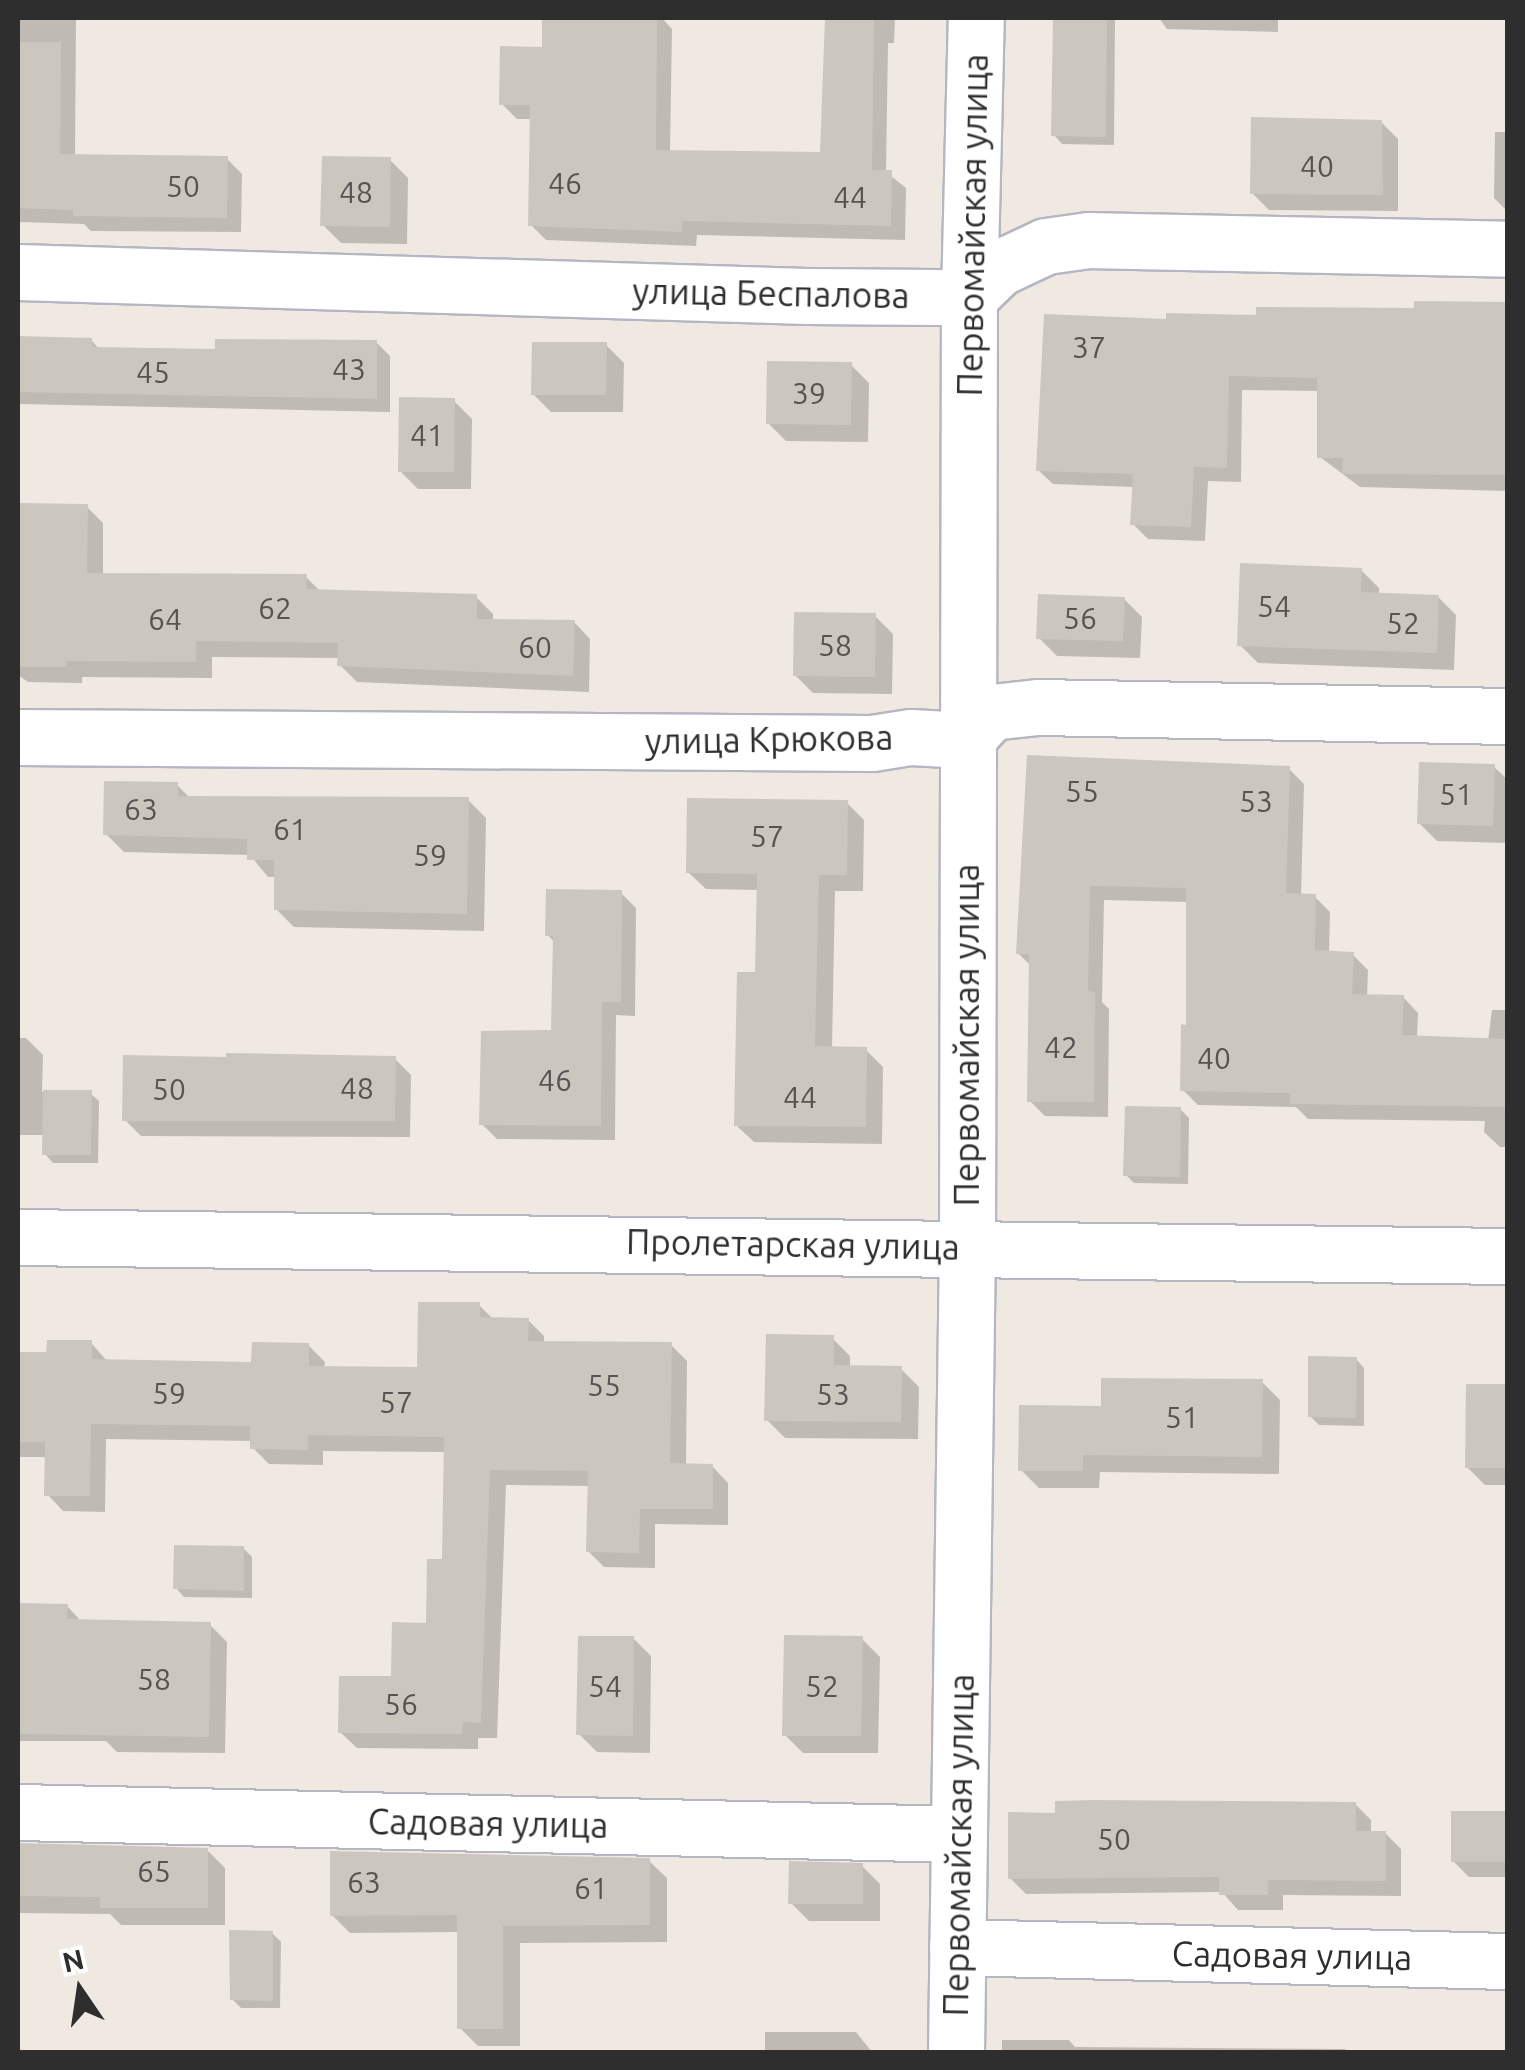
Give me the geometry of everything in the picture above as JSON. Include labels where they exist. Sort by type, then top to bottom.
[{"type":"street","name":"Первомайская улица","points":[[956,2052],[966,1246],[969,296],[976,18]]},
{"type":"street","points":[[969,296],[1000,268],[1046,246],[1089,240],[1508,248]]},
{"type":"street","name":"улица Беспалова","points":[[18,272],[807,296],[969,296]]},
{"type":"street","points":[[965,740],[991,712],[1038,707],[1508,716]]},
{"type":"street","name":"улица Крюкова","points":[[18,737],[965,740]]},
{"type":"street","name":"Пролетарская улица","points":[[18,1237],[966,1246],[1508,1256]]},
{"type":"street","name":"Садовая улица","points":[[18,1812],[959,1834]]},
{"type":"street","name":"Садовая улица","points":[[957,1946],[1508,1960]]},
{"type":"building","points":[[542,18],[657,18],[656,150],[820,152],[825,18],[874,18],[872,170],[892,170],[891,226],[682,221],[682,232],[528,226],[530,105],[499,105],[500,46],[542,47]]},
{"type":"building","points":[[1053,18],[1107,18],[1106,137],[1051,136]]},
{"type":"building","points":[[18,42],[61,42],[60,154],[228,156],[227,218],[73,216],[73,210],[18,208]]},
{"type":"building","points":[[1251,117],[1382,120],[1383,195],[1250,194]]},
{"type":"building","points":[[322,156],[391,157],[390,227],[320,226]]},
{"type":"building","points":[[1414,301],[1508,302],[1508,475],[1342,474],[1343,458],[1317,458],[1317,378],[1229,376],[1227,468],[1194,467],[1191,527],[1130,525],[1133,474],[1036,471],[1044,314],[1166,319],[1166,313],[1256,315],[1256,307],[1414,308]]},
{"type":"building","points":[[18,336],[92,338],[92,347],[215,349],[215,339],[377,340],[377,399],[18,392]]},
{"type":"building","points":[[532,342],[607,342],[606,395],[531,395]]},
{"type":"building","points":[[767,361],[852,362],[851,425],[766,424]]},
{"type":"building","points":[[399,397],[455,398],[454,472],[398,472]]},
{"type":"building","points":[[19,503],[88,504],[87,573],[307,574],[306,589],[477,594],[477,619],[575,620],[573,676],[337,666],[338,643],[196,641],[196,662],[66,661],[66,667],[18,667]]},
{"type":"building","points":[[1240,563],[1362,568],[1361,592],[1439,595],[1437,653],[1237,646]]},
{"type":"building","points":[[1038,594],[1125,597],[1123,641],[1036,639]]},
{"type":"building","points":[[794,612],[876,613],[875,677],[793,676]]},
{"type":"building","points":[[1027,755],[1290,766],[1286,893],[1316,894],[1315,950],[1354,952],[1352,994],[1404,995],[1402,1035],[1508,1039],[1508,1107],[1290,1104],[1290,1093],[1180,1091],[1181,1024],[1186,1025],[1186,888],[1090,886],[1088,991],[1095,992],[1094,1102],[1027,1102],[1029,954],[1016,954]]},
{"type":"building","points":[[1419,762],[1495,764],[1493,826],[1417,824]]},
{"type":"building","points":[[104,781],[178,782],[178,796],[469,797],[467,914],[274,910],[274,860],[247,860],[247,839],[103,835]]},
{"type":"building","points":[[687,798],[848,800],[847,875],[819,875],[815,1046],[867,1047],[866,1127],[734,1126],[737,972],[755,972],[757,874],[686,873]]},
{"type":"building","points":[[546,889],[622,890],[621,1002],[602,1002],[601,1126],[479,1125],[481,1031],[551,1030],[553,936],[545,936]]},
{"type":"building","points":[[226,1053],[396,1056],[395,1121],[122,1121],[123,1055],[226,1057]]},
{"type":"building","points":[[43,1090],[92,1090],[91,1155],[42,1155]]},
{"type":"building","points":[[1125,1106],[1181,1107],[1180,1177],[1123,1176]]},
{"type":"building","points":[[418,1302],[480,1302],[480,1317],[529,1318],[528,1341],[672,1342],[670,1463],[713,1464],[713,1509],[640,1509],[639,1553],[586,1552],[588,1471],[490,1470],[481,1723],[463,1722],[462,1734],[338,1733],[339,1676],[391,1676],[392,1622],[426,1623],[427,1559],[442,1559],[444,1437],[308,1435],[308,1450],[250,1449],[250,1426],[91,1424],[90,1496],[44,1496],[45,1442],[18,1442],[18,1352],[46,1352],[47,1340],[92,1340],[92,1359],[251,1362],[252,1342],[309,1343],[309,1366],[417,1367]]},
{"type":"building","points":[[766,1334],[834,1335],[834,1365],[902,1366],[901,1422],[764,1421]]},
{"type":"building","points":[[1308,1356],[1357,1357],[1356,1418],[1308,1417]]},
{"type":"building","points":[[1101,1378],[1263,1379],[1262,1457],[1083,1455],[1083,1471],[1018,1471],[1019,1405],[1101,1406]]},
{"type":"building","points":[[1466,1384],[1508,1384],[1508,1468],[1465,1468]]},
{"type":"building","points":[[174,1545],[244,1546],[244,1591],[173,1589]]},
{"type":"building","points":[[18,1603],[68,1604],[67,1619],[211,1622],[209,1737],[18,1734]]},
{"type":"building","points":[[784,1635],[863,1636],[861,1736],[782,1736]]},
{"type":"building","points":[[578,1636],[634,1636],[633,1736],[576,1735]]},
{"type":"building","points":[[1055,1801],[1356,1802],[1356,1831],[1386,1831],[1386,1881],[1268,1880],[1268,1895],[1219,1895],[1219,1877],[1008,1879],[1008,1812],[1055,1813]]},
{"type":"building","points":[[1451,1811],[1508,1811],[1508,1862],[1451,1862]]},
{"type":"building","points":[[18,1843],[208,1848],[208,1908],[100,1908],[100,1897],[18,1896]]},
{"type":"building","points":[[330,1851],[650,1858],[650,1925],[503,1926],[503,2029],[457,2029],[457,1915],[330,1916]]},
{"type":"building","points":[[789,1861],[863,1863],[863,1904],[788,1904]]},
{"type":"building","points":[[229,1930],[273,1931],[273,2001],[230,2000]]}]
